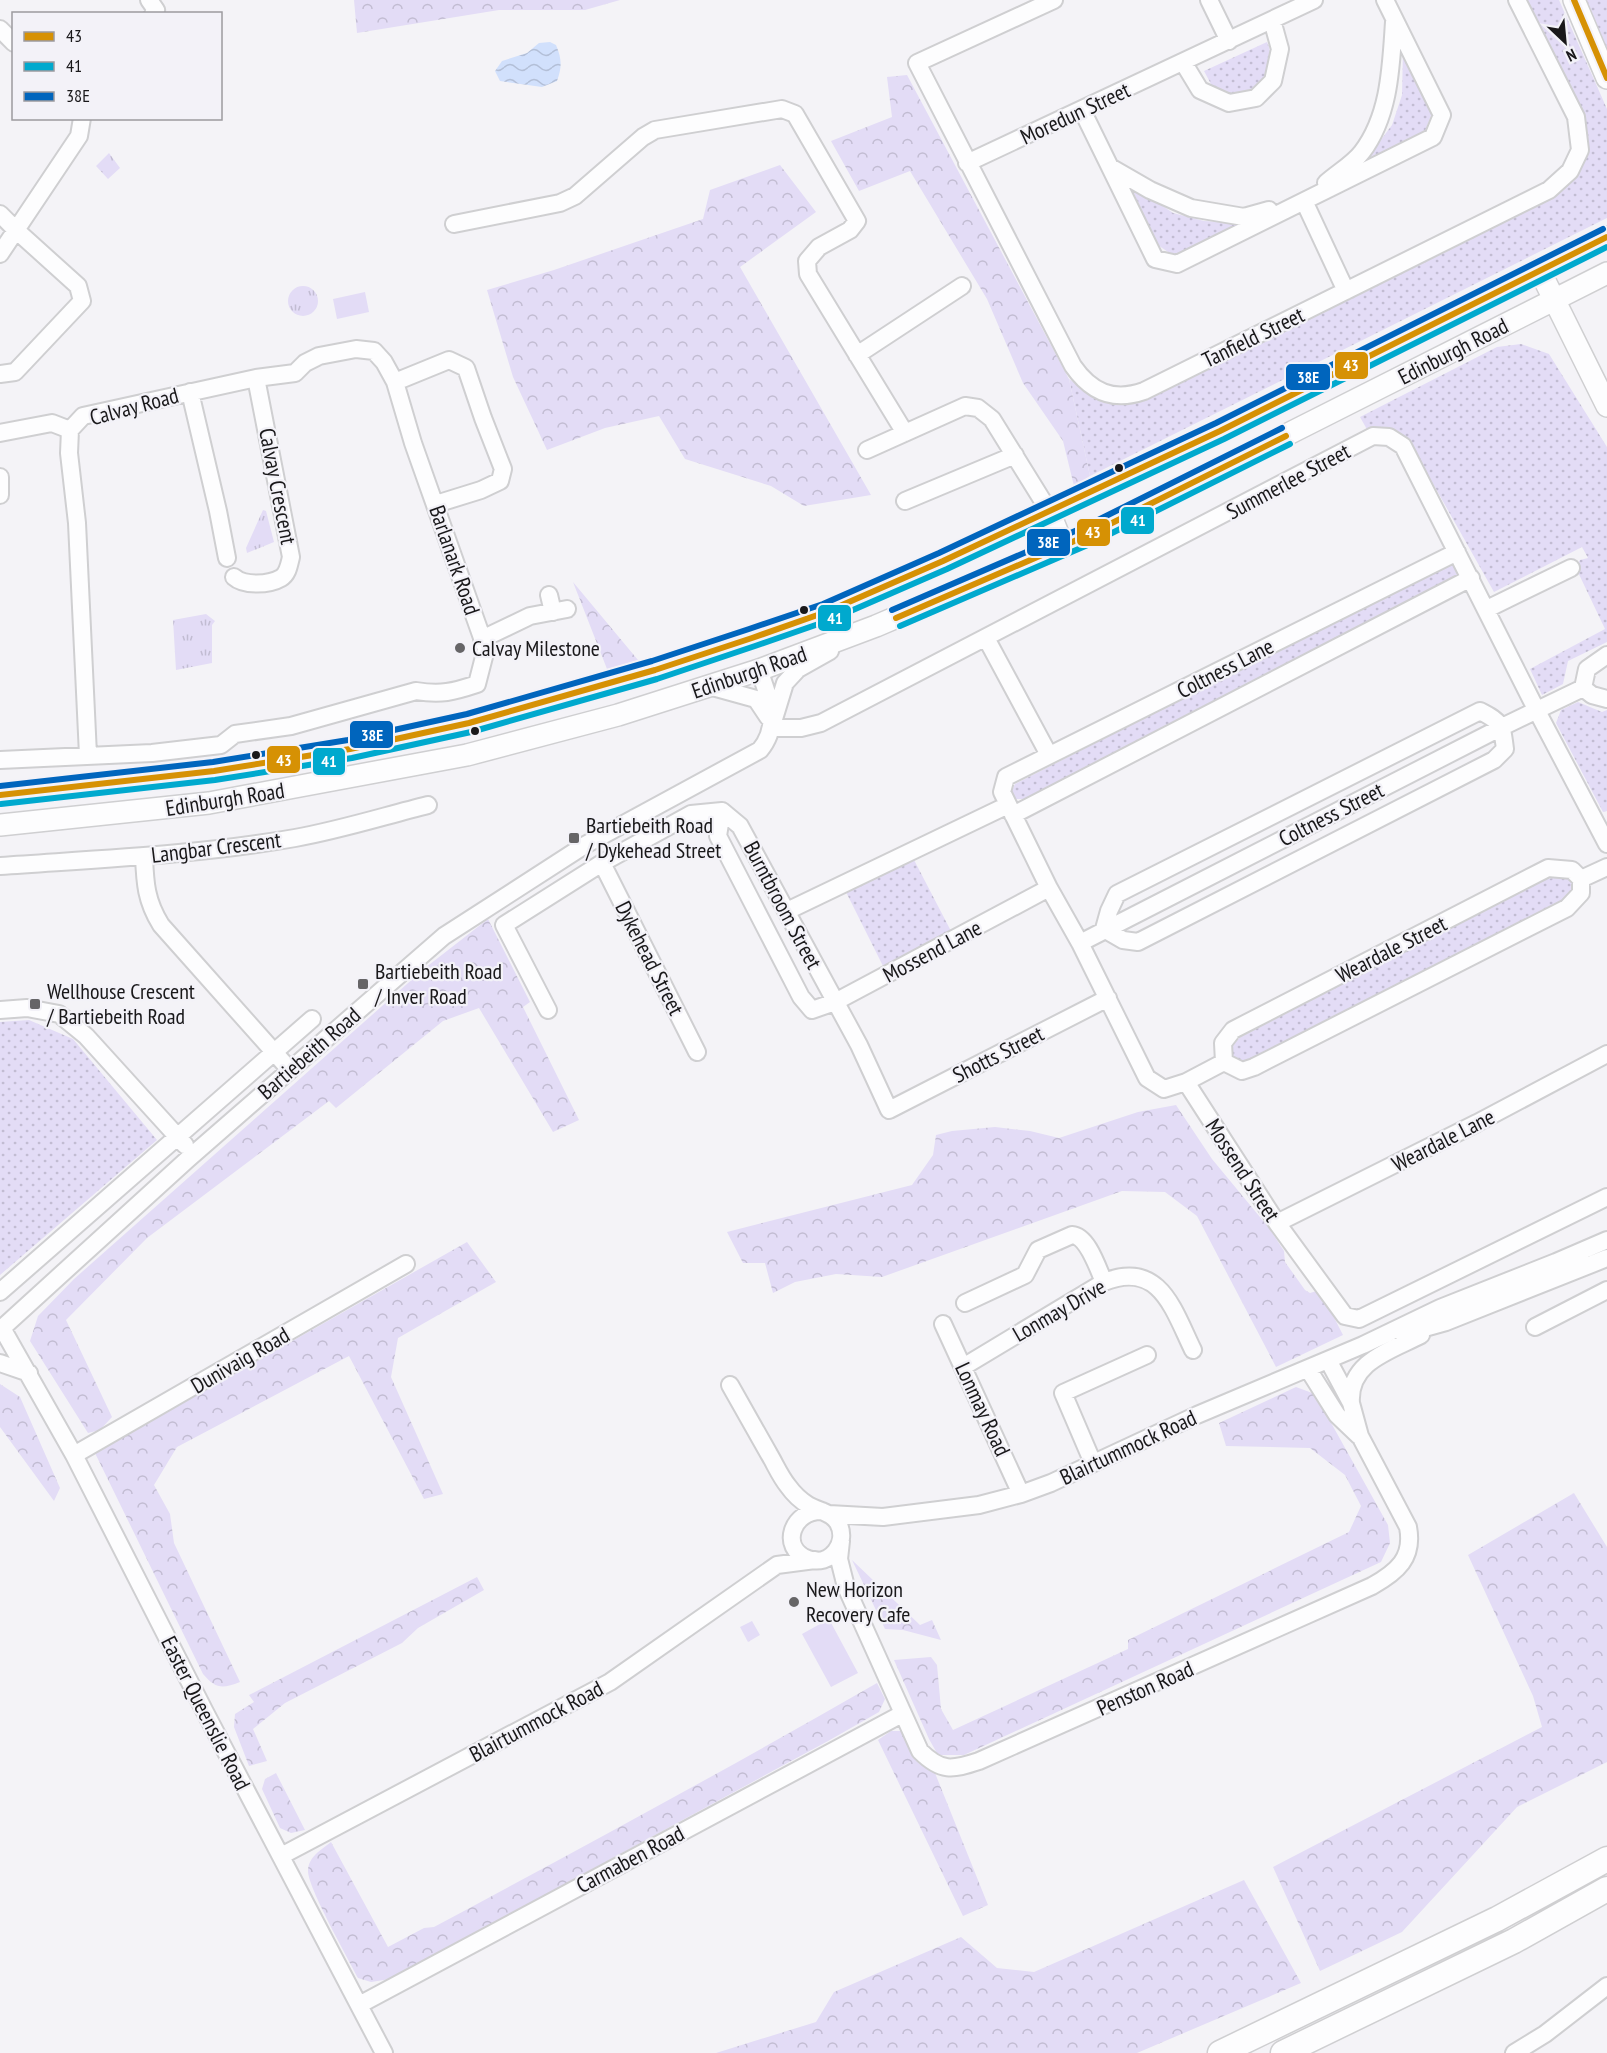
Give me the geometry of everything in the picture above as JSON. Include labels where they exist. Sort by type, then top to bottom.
[{"type":"highway","points":[[1220,2053],[1497,1919],[1607,1859]]},
{"type":"highway","points":[[1283,2053],[1514,1941],[1607,1889]]},
{"type":"main road","points":[[1574,0],[1607,78]]},
{"type":"main road","name":"Edinburgh Road","points":[[0,795],[214,771],[361,746],[480,720],[655,670],[752,638],[826,612],[943,561],[1220,431],[1539,269],[1607,237]]},
{"type":"main road","points":[[1539,269],[1607,406]]},
{"type":"main road","name":"Edinburgh Road","points":[[0,825],[209,803],[467,755],[618,715],[759,670],[876,626],[1063,546],[1607,273]]},
{"type":"main road","points":[[1049,511],[1063,546]]},
{"type":"main road","points":[[752,638],[759,670]]},
{"type":"street","name":"Tanfield Street","points":[[1054,0],[917,63],[1073,366],[1083,381],[1108,393],[1124,396],[1144,391],[1549,190],[1570,171],[1580,150],[1576,117],[1517,0]]},
{"type":"street","points":[[1209,0],[1229,41]]},
{"type":"street","name":"Moredun Street","points":[[967,163],[1314,0]]},
{"type":"street","points":[[1082,110],[1155,259],[1177,264],[1433,137],[1442,115],[1385,0]]},
{"type":"street","points":[[1183,62],[1200,90],[1229,103],[1256,98],[1273,81],[1281,49],[1272,20]]},
{"type":"street","points":[[1110,167],[1149,190],[1191,208],[1244,217],[1304,201],[1361,153],[1382,115],[1391,72],[1395,20]]},
{"type":"street","points":[[0,29],[12,41]]},
{"type":"street","points":[[454,224],[560,203],[575,196],[643,137],[655,130],[782,110],[795,114],[857,221],[850,230],[819,246],[807,261],[808,274],[905,433]]},
{"type":"street","points":[[0,254],[79,136],[82,120]]},
{"type":"street","points":[[1304,201],[1346,291]]},
{"type":"street","points":[[0,214],[78,286],[82,301],[15,372],[0,374]]},
{"type":"street","points":[[857,355],[962,286]]},
{"type":"street","name":"Calvay Road","points":[[88,755],[77,523],[69,453],[70,430],[83,416],[256,378],[295,373],[305,363],[319,356],[356,349],[374,351],[384,362],[395,382]]},
{"type":"street","points":[[395,382],[449,360],[466,368],[503,469],[500,481],[481,490],[436,504]]},
{"type":"street","name":"Calvay Crescent","points":[[234,577],[240,582],[251,584],[280,578],[288,571],[291,557],[256,378]]},
{"type":"street","name":"Barlanark Road","points":[[0,760],[152,753],[221,745],[235,734],[291,726],[416,691],[434,694],[451,693],[477,684],[486,649],[413,443],[395,382]]},
{"type":"street","points":[[190,392],[227,558]]},
{"type":"street","points":[[867,450],[965,406],[978,408],[992,419],[1049,511]]},
{"type":"street","points":[[0,433],[52,423],[70,430]]},
{"type":"street","name":"Summerlee Street","points":[[772,726],[801,728],[821,723],[1373,436],[1389,437],[1403,446],[1607,844]]},
{"type":"street","points":[[904,501],[1015,454]]},
{"type":"street","points":[[0,477],[0,495]]},
{"type":"street","name":"Coltness Lane","points":[[1008,804],[1006,777],[1457,552]]},
{"type":"street","points":[[1487,609],[1571,568]]},
{"type":"street","name":"Coltness Lane","points":[[787,911],[1471,578]]},
{"type":"street","points":[[482,639],[530,616],[560,610],[549,594]]},
{"type":"street","name":"Bartiebeith Road","points":[[1,1329],[193,1155],[444,936],[585,844],[756,753],[764,744],[772,726],[785,683],[798,669],[828,652],[861,640],[876,626]]},
{"type":"street","points":[[986,639],[1049,755]]},
{"type":"street","points":[[1607,655],[1587,669],[1583,688],[1592,695],[1607,699]]},
{"type":"street","points":[[759,670],[766,689],[772,726]]},
{"type":"street","points":[[709,686],[756,699],[772,726]]},
{"type":"street","name":"Coltness Street","points":[[1080,943],[1502,727],[1583,688]]},
{"type":"street","points":[[1480,711],[1496,719],[1502,727],[1505,748],[1494,760],[1149,937],[1138,942],[1123,940],[1104,929],[1117,894],[1480,711]]},
{"type":"street","points":[[1008,804],[1147,1078],[1164,1089],[1186,1082],[1224,1062]]},
{"type":"street","name":"Langbar Crescent","points":[[0,866],[246,846],[298,838],[428,806]]},
{"type":"street","points":[[548,1010],[504,925],[602,863],[691,814],[722,811]]},
{"type":"street","name":"Burntbroom Street","points":[[722,811],[740,826],[859,1045],[888,1110]]},
{"type":"street","name":"Burntbroom Street","points":[[722,811],[718,836],[801,997],[812,1010]]},
{"type":"street","points":[[144,856],[145,886],[153,912],[160,925],[290,1070]]},
{"type":"street","name":"Dykehead Street","points":[[602,863],[697,1052]]},
{"type":"street","points":[[1581,879],[1607,867]]},
{"type":"street","name":"Weardale Street","points":[[1548,868],[1572,870],[1581,879],[1581,893],[1567,908],[1254,1066],[1242,1071],[1224,1062],[1223,1043],[1233,1030],[1548,868]]},
{"type":"street","name":"Mossend Lane","points":[[812,1010],[835,1002],[1049,888]]},
{"type":"street","name":"Shotts Street","points":[[888,1110],[1108,998]]},
{"type":"street","points":[[0,1010],[27,1008],[59,1014],[86,1036],[193,1155]]},
{"type":"street","name":"Bartiebeith Road","points":[[0,1292],[312,1018]]},
{"type":"street","name":"Weardale Lane","points":[[1277,1223],[1477,1123],[1607,1054]]},
{"type":"street","name":"Mossend Street","points":[[1186,1082],[1277,1223],[1344,1316],[1359,1319],[1607,1197]]},
{"type":"street","points":[[964,1303],[1025,1275],[1038,1250],[1072,1235],[1077,1235],[1084,1240],[1104,1282]]},
{"type":"street","name":"Blairtummock Road","points":[[841,1540],[848,1531],[856,1526],[883,1517],[979,1505],[1021,1494],[1197,1415],[1363,1345],[1440,1308],[1607,1240]]},
{"type":"street","name":"Blairtummock Road","points":[[1363,1345],[1446,1323],[1607,1258]]},
{"type":"street","name":"Dunivaig Road","points":[[74,1455],[406,1264]]},
{"type":"street","name":"Lonmay Drive","points":[[963,1366],[1104,1282],[1123,1276],[1134,1276],[1155,1283],[1165,1294],[1193,1350]]},
{"type":"street","points":[[1535,1327],[1607,1290]]},
{"type":"street","points":[[1351,1403],[1350,1394],[1354,1380],[1369,1362],[1446,1323]]},
{"type":"street","name":"Lonmay Road","points":[[943,1324],[1021,1494]]},
{"type":"street","name":"Easter Queenslie Road","points":[[1,1329],[29,1373],[74,1455],[384,2053]]},
{"type":"street","points":[[1093,1463],[1062,1394],[1147,1355]]},
{"type":"street","name":"Penston Road","points":[[846,1587],[920,1751],[929,1761],[946,1768],[970,1764],[1101,1708],[1390,1576],[1405,1558],[1410,1541],[1408,1527],[1360,1436],[1351,1403],[1328,1360]]},
{"type":"street","points":[[0,1363],[29,1373]]},
{"type":"street","name":"Penston Road","points":[[1308,1368],[1337,1415],[1360,1436]]},
{"type":"street","points":[[730,1385],[787,1485],[803,1502],[825,1512],[840,1525],[839,1559],[846,1587]]},
{"type":"street","points":[[787,1485],[796,1549],[801,1555],[817,1560],[846,1587]]},
{"type":"street","points":[[793,1532],[799,1518],[806,1513],[825,1512]]},
{"type":"street","name":"Blairtummock Road","points":[[825,1512],[883,1517]]},
{"type":"street","name":"Blairtummock Road","points":[[777,1565],[793,1532]]},
{"type":"street","points":[[817,1560],[832,1555],[841,1540]]},
{"type":"street","name":"Blairtummock Road","points":[[281,1856],[610,1682],[777,1565],[817,1560]]},
{"type":"street","name":"Carmaben Road","points":[[359,2005],[902,1714]]},
{"type":"street","points":[[1514,2053],[1545,2034],[1607,1986]]},
{"type":"green space","points":[[354,0],[620,0],[585,10],[499,10],[357,33]]},
{"type":"green space","points":[[1526,0],[1559,0],[1607,109],[1607,218],[1090,476],[1069,379],[1100,400],[1124,403],[1576,174],[1583,115]]},
{"type":"green space","points":[[1581,0],[1607,0],[1607,59]]},
{"type":"green space","points":[[1267,42],[1270,62],[1264,79],[1258,86],[1241,93],[1228,92],[1212,86],[1204,71]]},
{"type":"green space","points":[[1403,49],[1432,113],[1425,131],[1365,161],[1392,125],[1402,95]]},
{"type":"green space","points":[[907,75],[1069,379],[1090,476],[1074,486],[1063,441],[1023,383],[987,299],[910,171],[859,191],[831,141],[892,117],[887,77]]},
{"type":"green space","points":[[109,153],[120,168],[108,179],[96,166]]},
{"type":"green space","points":[[780,165],[816,212],[740,267],[871,495],[804,506],[771,486],[685,459],[659,416],[605,428],[547,450],[513,377],[487,290],[554,270],[703,219],[710,190]]},
{"type":"green space","points":[[1129,183],[1173,213],[1204,221],[1242,223],[1185,252],[1171,254],[1158,245]]},
{"type":"green space","points":[[303,286],[313,291],[318,301],[313,311],[303,316],[293,311],[288,301],[293,291]]},
{"type":"green space","points":[[365,292],[369,312],[337,319],[333,299]]},
{"type":"green space","points":[[1521,344],[1549,354],[1607,447],[1607,642],[1568,661],[1563,684],[1542,695],[1530,669],[1605,629],[1576,568],[1580,560],[1588,558],[1582,547],[1494,592],[1409,441],[1369,433],[1360,417],[1497,347]]},
{"type":"green space","points":[[263,510],[266,511],[274,542],[247,553],[246,548]]},
{"type":"green space","points":[[1446,564],[1457,564],[1461,573],[1457,580],[1024,799],[1015,799],[1011,793],[1015,784]]},
{"type":"green space","points":[[573,582],[638,660],[607,669]]},
{"type":"green space","points":[[206,614],[215,621],[212,625],[212,663],[176,670],[173,620]]},
{"type":"green space","points":[[1578,702],[1602,712],[1607,710],[1607,811],[1603,812],[1556,723],[1561,710]]},
{"type":"green space","points":[[913,858],[952,933],[884,968],[846,892]]},
{"type":"green space","points":[[1561,877],[1573,879],[1578,887],[1563,901],[1249,1063],[1240,1063],[1233,1057],[1233,1046],[1239,1038],[1539,880]]},
{"type":"green space","points":[[488,919],[530,1002],[523,1007],[579,1120],[553,1132],[479,1008],[443,1021],[336,1108],[329,1101],[147,1238],[66,1320],[112,1417],[100,1430],[88,1433],[30,1341],[38,1316],[74,1279],[425,968]]},
{"type":"green space","points":[[29,1020],[73,1039],[157,1140],[0,1275],[0,1022]]},
{"type":"green space","points":[[1176,1105],[1212,1159],[1269,1228],[1284,1251],[1285,1262],[1305,1290],[1310,1293],[1320,1290],[1343,1335],[1276,1367],[1197,1216],[1165,1192],[1122,1191],[882,1277],[836,1274],[795,1282],[773,1293],[765,1263],[743,1263],[727,1232],[912,1185],[933,1155],[936,1135],[952,1131],[995,1127],[1030,1131],[1059,1138],[1138,1112]]},
{"type":"green space","points":[[467,1242],[496,1282],[398,1338],[391,1377],[443,1494],[424,1499],[349,1356],[177,1447],[154,1485],[170,1514],[174,1543],[240,1682],[228,1686],[212,1683],[203,1674],[95,1453]]},
{"type":"green space","points":[[0,1384],[20,1397],[60,1488],[54,1501],[0,1427]]},
{"type":"green space","points":[[1296,1387],[1315,1394],[1388,1525],[1390,1543],[1381,1562],[964,1755],[938,1755],[894,1660],[931,1657],[937,1665],[941,1709],[953,1730],[1128,1649],[1128,1640],[1349,1532],[1361,1506],[1345,1475],[1310,1448],[1226,1446],[1219,1423]]},
{"type":"green space","points":[[1574,1493],[1607,1547],[1607,1762],[1517,1807],[1402,1932],[1320,1971],[1273,1867],[1542,1727],[1533,1696],[1468,1555]]},
{"type":"green space","points":[[852,1560],[920,1625],[932,1620],[941,1640],[903,1630],[885,1629]]},
{"type":"green space","points":[[477,1577],[484,1590],[418,1628],[402,1643],[285,1703],[253,1729],[267,1761],[249,1766],[234,1727],[235,1714],[254,1702],[249,1695]]},
{"type":"green space","points":[[829,1619],[858,1673],[831,1687],[802,1634]]},
{"type":"green space","points":[[752,1621],[760,1635],[748,1642],[740,1627]]},
{"type":"green space","points":[[877,1683],[885,1699],[879,1712],[390,1979],[371,1982],[358,1978],[314,1892],[308,1871],[310,1862],[331,1842],[388,1947],[424,1928],[434,1927],[712,1776]]},
{"type":"green space","points":[[891,1731],[901,1731],[911,1751],[935,1773],[988,1905],[963,1916],[878,1740]]},
{"type":"green space","points":[[276,1773],[305,1830],[291,1833],[280,1828],[262,1789],[265,1779]]},
{"type":"green space","points":[[1244,1880],[1301,1983],[1137,2053],[716,2053],[816,2022],[834,1992],[961,1937],[997,1968],[1034,1972]]},
{"type":"water","points":[[550,42],[556,45],[560,59],[557,81],[542,87],[500,81],[495,71],[502,61],[527,53],[539,43]]},
{"type":"transit line","name":"43","points":[[1574,0],[1607,78]]},
{"type":"transit line","name":"38E","points":[[0,786],[213,762],[348,740],[467,714],[652,661],[823,604],[939,553],[1216,423],[1603,229]]},
{"type":"transit line","name":"43","points":[[0,795],[214,771],[350,749],[469,723],[655,670],[752,638],[826,612],[943,561],[1220,431],[1607,237]]},
{"type":"transit line","name":"41","points":[[1,804],[215,780],[352,758],[471,732],[657,679],[830,620],[947,569],[1224,439],[1607,247]]},
{"type":"transit line","name":"38E","points":[[892,610],[1082,528],[1282,428]]},
{"type":"transit line","name":"43","points":[[896,618],[1086,536],[1286,436]]},
{"type":"transit line","name":"41","points":[[900,626],[1090,544],[1290,444]]},
{"type":"place","name":"Calvay Milestone","points":[[460,648]]},
{"type":"place","name":"Bartiebeith Road / Dykehead Street","points":[[574,838]]},
{"type":"place","name":"Bartiebeith Road / Inver Road","points":[[363,984]]},
{"type":"place","name":"Wellhouse Crescent / Bartiebeith Road","points":[[35,1004]]},
{"type":"place","name":"New Horizon Recovery Cafe","points":[[794,1602]]}]
